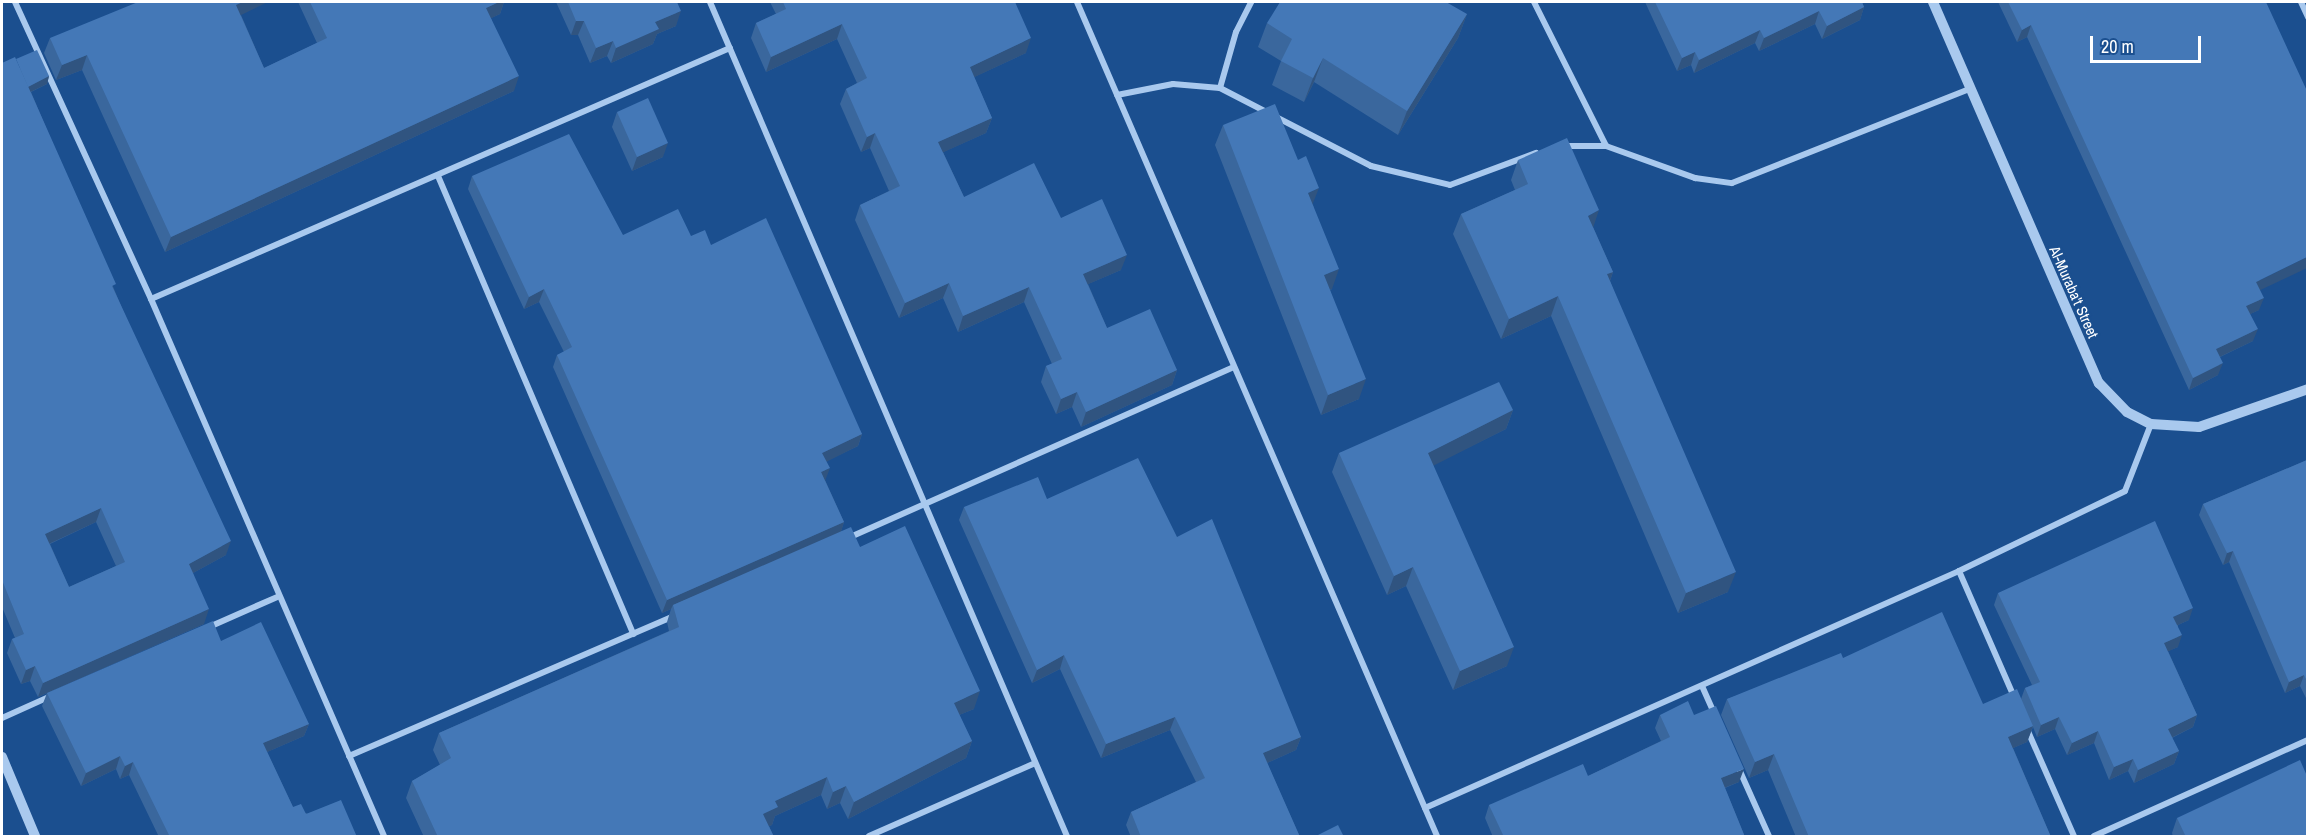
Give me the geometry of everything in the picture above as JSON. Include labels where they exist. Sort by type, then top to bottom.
[{"type":"street","points":[[15,2],[152,299],[277,597],[384,837]]},
{"type":"street","points":[[710,2],[927,503],[1067,837]]},
{"type":"street","points":[[1077,2],[1437,837]]},
{"type":"street","points":[[1220,88],[1236,32],[1251,2]]},
{"type":"street","points":[[1534,2],[1606,146]]},
{"type":"street","name":"Al-Muraba't Street","points":[[1933,2],[2099,383],[2127,412],[2151,424],[2199,427],[2307,389]]},
{"type":"street","points":[[2301,2],[2307,17]]},
{"type":"street","points":[[152,299],[730,48]]},
{"type":"street","points":[[1117,95],[1173,84],[1220,88],[1371,166],[1450,184],[1543,150]]},
{"type":"street","points":[[1553,146],[1606,146],[1695,178],[1732,183],[1970,89]]},
{"type":"street","points":[[438,176],[633,634]]},
{"type":"street","points":[[840,542],[1234,367]]},
{"type":"street","points":[[1425,808],[1959,571],[2125,490],[2151,424]]},
{"type":"street","points":[[1959,571],[2019,709]]},
{"type":"street","points":[[203,630],[277,597]]},
{"type":"street","points":[[349,756],[687,609]]},
{"type":"street","points":[[1702,686],[1721,729]]},
{"type":"street","points":[[2,718],[65,690]]},
{"type":"street","points":[[2023,720],[2073,837]]},
{"type":"street","points":[[2094,837],[2307,740]]},
{"type":"street","points":[[2,758],[35,837]]},
{"type":"street","points":[[1736,761],[1769,837]]},
{"type":"street","points":[[869,837],[1035,763]]},
{"type":"building","points":[[138,2],[243,2],[236,5],[264,68],[327,38],[310,2],[499,2],[486,8],[519,76],[171,237],[87,55],[62,65],[50,38]]},
{"type":"building","points":[[568,2],[677,2],[681,11],[655,22],[659,29],[616,48],[613,41],[596,48],[584,21],[576,21]]},
{"type":"building","points":[[783,2],[1015,2],[1031,38],[970,67],[992,118],[938,142],[964,197],[1034,163],[1061,218],[1102,199],[1127,255],[1083,274],[1107,328],[1150,309],[1177,370],[1086,412],[1077,392],[1061,399],[1046,366],[1062,359],[1029,287],[963,316],[949,283],[905,303],[860,205],[900,186],[875,133],[867,137],[846,89],[867,78],[842,24],[771,57],[756,23],[786,9]]},
{"type":"building","points":[[1280,2],[1446,2],[1467,14],[1407,111],[1323,58],[1313,78],[1281,61],[1292,39],[1267,23]]},
{"type":"building","points":[[1655,2],[1862,2],[1864,7],[1827,26],[1819,11],[1764,38],[1760,30],[1699,60],[1695,52],[1682,58]]},
{"type":"building","points":[[2008,2],[2266,2],[2307,91],[2307,257],[2256,282],[2264,298],[2246,306],[2258,329],[2216,349],[2223,363],[2193,378],[2031,25],[2022,30]]},
{"type":"building","points":[[37,50],[49,76],[28,87],[16,59]]},
{"type":"building","points":[[15,57],[116,284],[112,286],[231,541],[189,564],[209,609],[43,683],[35,666],[26,670],[12,639],[24,634],[2,580],[2,63]],"holes":[[[101,508],[125,562],[69,587],[45,534]]]},
{"type":"building","points":[[648,98],[668,143],[637,157],[617,112]]},
{"type":"building","points":[[1275,104],[1298,160],[1306,156],[1319,188],[1308,193],[1339,269],[1324,275],[1366,379],[1328,395],[1223,125]]},
{"type":"building","points":[[569,134],[623,235],[678,209],[691,236],[705,230],[711,245],[766,218],[862,434],[822,453],[830,468],[821,472],[844,522],[667,600],[557,355],[572,347],[544,289],[529,297],[472,176]]},
{"type":"building","points":[[1567,138],[1599,210],[1588,216],[1613,272],[1607,274],[1736,572],[1686,593],[1558,296],[1509,319],[1461,214],[1528,184],[1518,160]]},
{"type":"building","points":[[1499,382],[1513,410],[1428,453],[1514,647],[1460,671],[1413,567],[1394,576],[1339,453]]},
{"type":"building","points":[[1138,458],[1177,537],[1212,519],[1301,737],[1263,753],[1300,837],[1141,837],[1131,812],[1205,778],[1175,717],[1106,744],[1064,655],[1037,670],[964,507],[1038,477],[1047,499]]},
{"type":"building","points":[[2307,460],[2307,681],[2304,675],[2289,682],[2233,551],[2227,553],[2203,504]]},
{"type":"building","points":[[2155,521],[2193,608],[2173,617],[2182,635],[2164,643],[2197,715],[2168,729],[2179,751],[2138,770],[2133,759],[2114,767],[2098,731],[2072,743],[2059,717],[2041,725],[2025,688],[2040,682],[1998,593]]},
{"type":"building","points":[[905,526],[980,691],[954,703],[972,741],[854,802],[846,786],[833,792],[827,777],[775,801],[778,807],[763,814],[774,837],[438,837],[412,781],[451,758],[439,733],[679,627],[673,605],[851,527],[860,547]]},
{"type":"building","points":[[1942,612],[1983,704],[2017,689],[2033,726],[2008,737],[2051,837],[1809,837],[1774,754],[1755,762],[1727,699],[1841,653],[1843,658]]},
{"type":"building","points":[[213,621],[221,641],[261,622],[309,724],[263,743],[293,807],[301,804],[306,814],[341,800],[357,837],[164,837],[169,835],[133,762],[125,766],[120,756],[86,773],[47,693]]},
{"type":"building","points":[[1688,701],[1694,715],[1716,706],[1744,769],[1721,778],[1745,837],[1504,837],[1489,805],[1583,764],[1588,776],[1670,737],[1660,715]]},
{"type":"building","points":[[2300,760],[2307,776],[2307,837],[2186,837],[2177,818]]},
{"type":"building","points":[[1338,825],[1344,837],[1314,837]]}]
